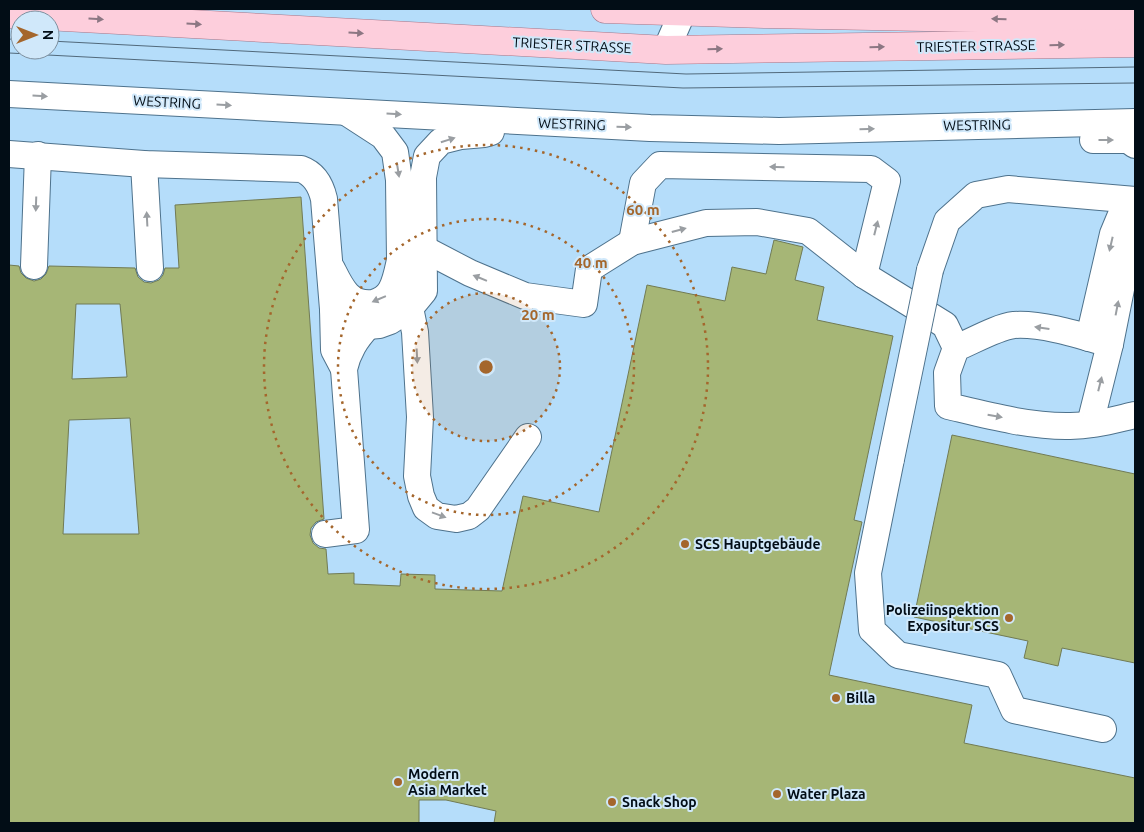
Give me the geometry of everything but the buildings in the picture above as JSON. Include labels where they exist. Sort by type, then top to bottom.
[{"type":"main road","name":"TRIESTER STRASSE","points":[[606,9],[1135,21]]},
{"type":"main road","name":"TRIESTER STRASSE","points":[[60,15],[666,50],[1135,43]]},
{"type":"street","points":[[654,10],[666,50]]},
{"type":"street","points":[[666,50],[683,10]]},
{"type":"street","name":"WESTRING","points":[[9,94],[650,128],[779,131],[1135,122]]},
{"type":"street","points":[[345,111],[383,136],[395,152],[399,180],[400,259],[415,332],[420,416],[416,476],[426,508],[438,516],[456,519],[469,516],[478,508],[528,438]]},
{"type":"street","points":[[333,309],[345,320],[368,326],[390,321],[410,308],[424,291],[423,177],[427,156],[441,141],[461,136],[484,134],[523,122]]},
{"type":"street","points":[[1009,125],[1037,140],[1128,140],[1135,145]]},
{"type":"street","points":[[9,154],[144,164],[301,169],[310,172],[322,190],[324,200],[333,309],[330,358],[356,530],[325,534]]},
{"type":"street","points":[[34,266],[38,155]]},
{"type":"street","points":[[144,164],[150,268]]},
{"type":"street","points":[[632,242],[643,183],[660,165],[871,169],[887,181],[864,275]]},
{"type":"street","points":[[1103,729],[1014,710],[998,675],[898,655],[872,630],[868,573],[930,270],[947,221],[976,195],[1008,189],[1134,201]]},
{"type":"street","points":[[1100,341],[1130,275],[1134,201]]},
{"type":"street","points":[[1090,424],[1113,234],[1134,201]]},
{"type":"street","points":[[424,249],[470,273],[525,296],[584,304],[589,269],[632,242],[706,223],[757,222],[808,231],[864,275],[944,325],[956,348]]},
{"type":"street","points":[[329,264],[342,289],[352,300],[374,302],[382,301],[392,289],[400,259]]},
{"type":"street","points":[[1100,341],[1043,328],[1014,325],[956,348],[947,373],[948,406],[1033,423],[1067,426],[1135,416]]},
{"type":"street","points":[[330,358],[348,354],[356,339],[368,326]]},
{"type":"tram line","points":[[60,42],[686,74],[1135,67]]},
{"type":"tram line","points":[[9,53],[683,88],[1135,83]]},
{"type":"place","name":"SCS Hauptgebäude","points":[[685,544]]},
{"type":"place","name":"Polizeiinspektion Expositur SCS","points":[[1009,618]]},
{"type":"place","name":"Billa","points":[[836,698]]},
{"type":"place","name":"Modern Asia Market","points":[[398,782]]},
{"type":"place","name":"Water Plaza","points":[[777,794]]},
{"type":"place","name":"Snack Shop","points":[[612,802]]}]
